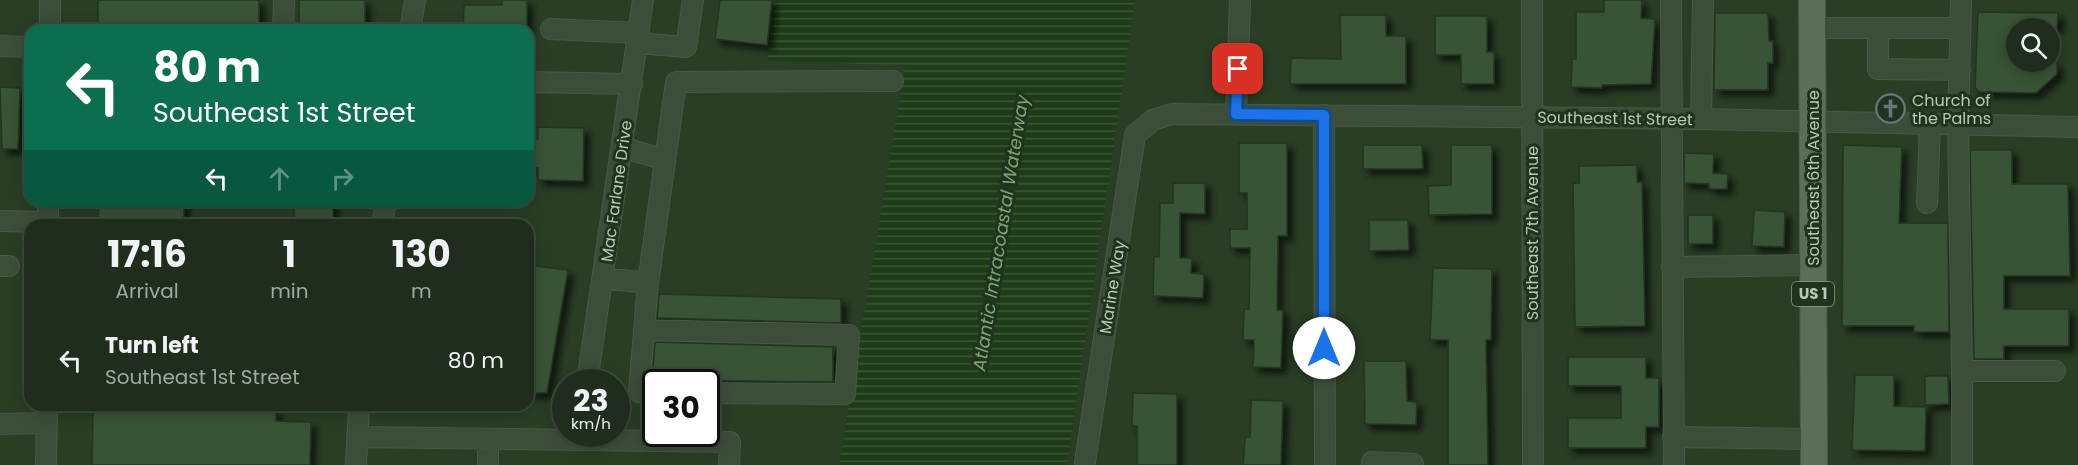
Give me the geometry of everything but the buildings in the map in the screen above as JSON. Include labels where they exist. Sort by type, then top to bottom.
[{"type":"main road","name":"Southeast 6th Avenue","points":[[1812,0],[1814,465]]},
{"type":"street","points":[[50,0],[50,24]]},
{"type":"street","points":[[283,24],[284,0]]},
{"type":"street","points":[[411,24],[415,0]]},
{"type":"street","name":"Mac Farlane Drive","points":[[589,369],[643,0]]},
{"type":"street","points":[[551,29],[638,38],[687,47],[693,0]]},
{"type":"street","points":[[1236,114],[1240,0]]},
{"type":"street","name":"Southeast 7th Avenue","points":[[1532,0],[1533,465]]},
{"type":"street","points":[[1671,0],[1674,465]]},
{"type":"street","points":[[1701,119],[1703,0]]},
{"type":"street","points":[[1961,0],[1959,126],[1962,465]]},
{"type":"street","points":[[1812,28],[1960,28]]},
{"type":"street","points":[[1878,28],[1878,69],[1960,70]]},
{"type":"street","points":[[0,46],[24,47]]},
{"type":"street","points":[[642,392],[639,392],[648,283],[676,82],[893,81]]},
{"type":"street","points":[[534,82],[632,84]]},
{"type":"street","name":"Southeast 1st Street","points":[[1153,120],[1172,114],[1236,114],[1701,119],[1929,126],[2078,127]]},
{"type":"street","points":[[1324,115],[1325,465]]},
{"type":"street","name":"Marine Way","points":[[1085,462],[1135,135],[1153,120]]},
{"type":"street","points":[[1927,203],[1929,126]]},
{"type":"street","points":[[622,147],[665,160]]},
{"type":"street","points":[[0,221],[24,222]]},
{"type":"street","points":[[1672,267],[1813,266]]},
{"type":"street","points":[[603,278],[648,283]]},
{"type":"street","points":[[644,330],[849,335],[845,394],[720,393]]},
{"type":"street","points":[[1962,370],[2055,371]]},
{"type":"street","points":[[356,465],[359,411]]},
{"type":"street","points":[[0,424],[47,414],[46,465]]},
{"type":"street","points":[[357,437],[730,442],[729,465]]},
{"type":"street","points":[[1673,437],[1814,439]]},
{"type":"street","points":[[488,439],[488,465]]},
{"type":"street","points":[[1372,465],[1372,462],[1413,464]]},
{"type":"water","name":"Atlantic Intracoastal Waterway","points":[[775,0],[1135,0],[1067,465],[839,465],[905,66],[767,60]]},
{"type":"place","name":"Church of the Palms","points":[[1891,109]]},
{"type":"route","points":[[1238,69],[1236,114],[1324,115],[1324,348]]}]
